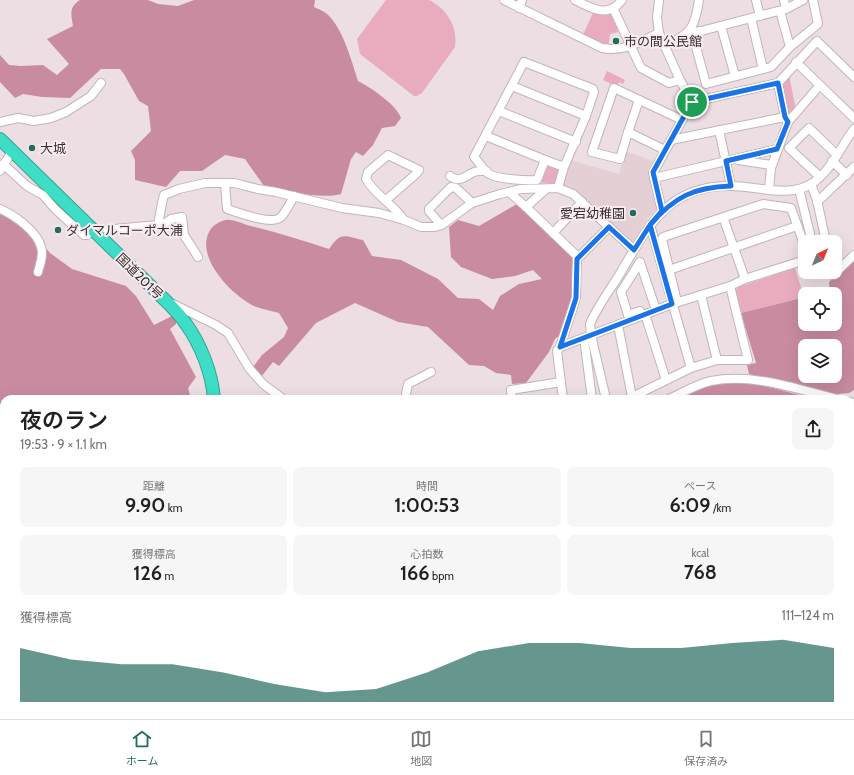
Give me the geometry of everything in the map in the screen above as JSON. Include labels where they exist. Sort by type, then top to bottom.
[{"type":"highway","name":"国道201号","points":[[0,139],[166,301],[186,323],[199,346],[208,370],[213,395]]},
{"type":"street","points":[[504,0],[521,4],[598,47],[611,50],[622,49],[659,33]]},
{"type":"street","points":[[575,0],[593,10],[600,11],[606,11],[613,8],[622,0]]},
{"type":"street","points":[[659,0],[656,18],[659,33],[680,80],[692,102]]},
{"type":"street","points":[[699,0],[695,22],[691,31],[706,84],[771,67],[790,47],[818,24],[813,0]]},
{"type":"street","points":[[756,0],[760,16]]},
{"type":"street","points":[[784,0],[783,10],[790,47]]},
{"type":"street","points":[[665,45],[675,41],[691,31],[721,26],[783,10],[803,0]]},
{"type":"street","points":[[613,8],[641,68],[669,83],[680,80]]},
{"type":"street","points":[[751,18],[764,69]]},
{"type":"street","points":[[721,26],[735,76]]},
{"type":"street","points":[[662,211],[653,172],[692,102],[778,83],[817,41],[854,77]]},
{"type":"street","points":[[545,160],[537,180],[498,177],[486,171],[474,157],[524,62],[593,89],[594,92],[576,142],[564,167],[558,188]]},
{"type":"street","points":[[796,62],[854,118]]},
{"type":"street","points":[[0,122],[18,118],[34,121],[66,112],[91,96],[101,83]]},
{"type":"street","points":[[778,83],[786,119]]},
{"type":"street","points":[[769,189],[771,166],[786,119],[820,85]]},
{"type":"street","points":[[512,86],[586,116]]},
{"type":"street","points":[[639,100],[620,158],[592,152],[614,88],[682,120]]},
{"type":"street","points":[[499,111],[576,142]]},
{"type":"street","points":[[671,140],[719,130],[786,119]]},
{"type":"street","points":[[820,177],[789,148],[809,128],[847,175]]},
{"type":"street","points":[[592,395],[588,336],[592,320],[650,225],[662,211],[688,193],[709,187],[731,186],[787,191],[799,189],[811,184],[826,171],[854,129]]},
{"type":"street","points":[[719,130],[730,160],[731,186]]},
{"type":"street","points":[[628,132],[665,150]]},
{"type":"street","points":[[486,136],[564,167]]},
{"type":"street","points":[[654,178],[777,149]]},
{"type":"street","points":[[12,151],[2,168],[27,186],[43,195],[77,230],[84,235],[87,235]]},
{"type":"street","points":[[386,200],[419,170],[388,155],[368,172],[366,179],[404,220]]},
{"type":"street","points":[[730,160],[771,166]]},
{"type":"street","points":[[817,202],[854,167]]},
{"type":"street","points":[[450,176],[452,178],[460,179],[476,171],[486,171]]},
{"type":"street","points":[[158,225],[164,195],[179,189],[205,183],[234,183],[342,208],[379,214],[404,220],[421,227],[435,227],[441,225],[472,203],[509,192],[521,189],[558,188],[573,194],[634,250]]},
{"type":"street","points":[[225,183],[227,209],[259,219],[276,220],[280,218],[294,196]]},
{"type":"street","points":[[811,184],[817,202],[824,235]]},
{"type":"street","points":[[441,225],[429,209],[451,187],[456,188],[472,203]]},
{"type":"street","points":[[526,207],[546,189]]},
{"type":"street","points":[[799,189],[810,235]]},
{"type":"street","points":[[509,192],[577,256],[576,298],[560,347],[557,351],[563,395]]},
{"type":"street","points":[[554,233],[582,202]]},
{"type":"street","points":[[675,303],[670,270],[662,240],[663,237],[763,204],[790,208],[800,235]]},
{"type":"street","points":[[0,209],[20,220],[38,238],[42,256],[38,272]]},
{"type":"street","points":[[103,230],[158,225],[164,224],[171,219],[182,217],[184,234],[198,257]]},
{"type":"street","points":[[723,217],[745,279]]},
{"type":"street","points":[[650,225],[675,303],[691,368]]},
{"type":"street","points":[[670,270],[797,226]]},
{"type":"street","points":[[577,259],[609,227]]},
{"type":"street","points":[[842,266],[854,255]]},
{"type":"street","points":[[655,308],[640,262],[621,292],[628,315],[648,308],[655,308],[675,303],[730,286],[745,279],[798,262]]},
{"type":"street","points":[[636,395],[691,368],[717,360],[748,360],[730,286]]},
{"type":"street","points":[[701,295],[717,360]]},
{"type":"street","points":[[166,301],[216,325],[228,333],[249,368],[263,384],[278,395]]},
{"type":"street","points":[[560,347],[645,314],[655,308]]},
{"type":"street","points":[[645,314],[666,380]]},
{"type":"street","points":[[618,325],[630,395]]},
{"type":"street","points":[[588,336],[605,395]]},
{"type":"street","points":[[406,395],[408,384],[430,372]]},
{"type":"street","points":[[678,395],[710,381],[732,378],[756,379],[821,395]]},
{"type":"street","points":[[512,395],[511,390],[561,382]]},
{"type":"shaded area","points":[[80,0],[148,0],[158,4],[178,6],[194,0],[315,0],[314,7],[327,14],[338,28],[350,55],[358,81],[389,102],[401,118],[395,126],[382,128],[373,145],[363,156],[356,152],[351,159],[341,194],[333,196],[292,192],[264,186],[245,159],[225,155],[202,171],[180,171],[166,187],[135,180],[135,160],[131,151],[151,131],[148,106],[139,101],[120,69],[101,69],[70,98],[42,97],[23,94],[15,98],[0,82],[0,55],[9,65],[43,65],[57,75],[69,64],[47,39],[73,26],[71,14],[72,8]]},
{"type":"shaded area","points":[[386,0],[429,0],[441,8],[446,14],[450,19],[455,32],[455,47],[422,93],[417,96],[414,96],[360,54],[357,39]]},
{"type":"shaded area","points":[[613,12],[620,27],[617,29],[618,32],[610,34],[608,48],[582,37],[593,13],[601,15]]},
{"type":"shaded area","points":[[607,71],[625,80],[623,84],[619,82],[617,87],[603,80]]},
{"type":"shaded area","points":[[789,75],[796,110],[790,117],[787,116],[780,84]]},
{"type":"shaded area","points":[[625,151],[656,162],[658,209],[648,218],[631,244],[563,186],[570,160],[619,174]]},
{"type":"shaded area","points":[[548,163],[561,171],[557,181],[554,184],[538,182]]},
{"type":"shaded area","points":[[517,204],[574,257],[574,296],[560,335],[555,339],[549,352],[526,383],[512,384],[511,375],[496,373],[484,366],[469,365],[428,327],[398,322],[355,303],[316,323],[279,366],[273,362],[261,377],[253,367],[262,355],[284,337],[288,328],[279,313],[254,306],[235,293],[211,264],[207,253],[206,242],[209,232],[216,224],[226,220],[236,221],[329,249],[337,239],[347,236],[363,240],[372,256],[401,260],[438,279],[458,298],[479,299],[493,310],[500,296],[519,284],[542,279],[533,270],[515,276],[492,279],[461,267],[451,257],[449,227],[458,220],[479,226]]},
{"type":"shaded area","points":[[0,211],[29,230],[50,253],[72,269],[126,286],[136,296],[154,325],[172,316],[176,320],[176,324],[170,329],[196,377],[188,388],[190,395],[0,395]]},
{"type":"shaded area","points":[[854,259],[854,390],[849,393],[836,394],[749,374],[747,365],[756,363],[741,313],[798,299],[798,331],[842,331],[842,287],[829,287],[829,282],[832,279],[842,279],[842,270]]},
{"type":"shaded area","points":[[795,268],[801,287],[798,287],[798,299],[741,313],[735,291],[738,287]]},
{"type":"shaded area","points":[[730,381],[758,384],[799,395],[685,395],[710,384]]},
{"type":"place","name":"市の間公民館","points":[[616,41]]},
{"type":"place","name":"大城","points":[[32,148]]},
{"type":"place","name":"愛宕幼稚園","points":[[633,213]]},
{"type":"place","name":"ダイマルコーポ大浦","points":[[58,230]]},
{"type":"route","points":[[692,102],[653,172],[662,211],[650,225],[634,250],[609,227],[577,259],[578,277],[576,298],[560,347],[672,304],[650,225],[662,211],[688,193],[709,187],[731,186],[726,161],[777,149],[788,122],[785,117],[778,83],[692,102]]}]
